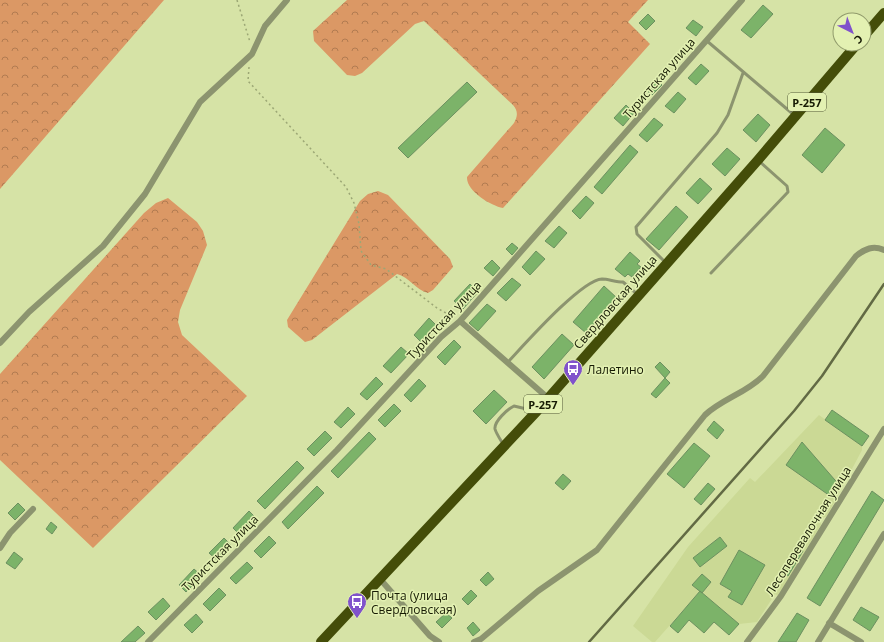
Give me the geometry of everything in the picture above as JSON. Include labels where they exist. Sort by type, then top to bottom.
[{"type":"highway","points":[[872,26],[884,12]]},
{"type":"highway","name":"Свердловская улица","points":[[321,642],[537,411],[758,160],[850,52]]},
{"type":"street","points":[[0,343],[29,312],[103,246],[145,194],[200,102],[252,54],[264,26],[286,0]]},
{"type":"street","name":"Туристская улица","points":[[148,642],[337,450],[441,337],[460,322],[742,0]]},
{"type":"street","points":[[474,642],[481,639],[538,591],[597,550],[712,409],[748,389],[763,376],[856,256],[866,249],[877,247],[884,250]]},
{"type":"street","points":[[460,322],[548,398]]},
{"type":"street","name":"Лесоперевалочная улица","points":[[748,642],[781,596],[884,429]]},
{"type":"street","points":[[0,548],[10,533],[33,509]]},
{"type":"street","points":[[818,642],[884,534]]},
{"type":"street","points":[[380,579],[430,636],[439,642]]},
{"type":"street","points":[[829,623],[861,642]]},
{"type":"lane","points":[[707,40],[795,117]]},
{"type":"lane","points":[[667,263],[637,234],[636,228],[717,133],[728,115],[743,73]]},
{"type":"lane","points":[[711,273],[788,192],[787,186],[758,160]]},
{"type":"lane","points":[[508,362],[575,294],[598,280],[602,279],[613,282],[623,282],[638,296]]},
{"type":"lane","points":[[504,447],[495,429],[496,424],[509,409],[514,406],[537,411]]},
{"type":"path","points":[[237,0],[252,54],[249,66],[248,82],[346,187],[354,203],[360,224],[361,251],[371,265],[386,269],[437,308],[460,322]]},
{"type":"shaded area","points":[[819,415],[862,446],[862,450],[827,516],[820,519],[821,525],[778,596],[775,594],[757,622],[739,624],[700,591],[655,642],[652,642],[633,626],[688,547],[750,478],[755,482]]},
{"type":"green space","points":[[0,0],[164,0],[0,189]]},
{"type":"green space","points":[[347,0],[648,0],[628,22],[650,44],[503,208],[498,207],[480,197],[471,187],[467,177],[514,123],[517,114],[513,105],[424,21],[415,24],[362,73],[355,76],[347,75],[314,41],[313,31]]},
{"type":"green space","points":[[378,191],[388,195],[450,259],[453,267],[433,290],[428,293],[397,274],[312,340],[305,342],[288,327],[287,320],[360,201],[368,194]]},
{"type":"green space","points":[[168,198],[197,222],[203,231],[207,245],[180,310],[178,322],[182,335],[247,396],[93,548],[0,460],[0,374],[144,213],[156,203]]},
{"type":"building","points":[[763,5],[773,14],[751,38],[741,30]]},
{"type":"building","points":[[648,14],[655,21],[646,30],[639,23]]},
{"type":"building","points":[[693,20],[703,27],[696,36],[686,28]]},
{"type":"building","points":[[701,64],[709,71],[696,85],[688,78]]},
{"type":"building","points":[[655,79],[662,85],[652,95],[646,90]]},
{"type":"building","points":[[467,82],[477,92],[408,158],[398,148]]},
{"type":"building","points":[[678,92],[686,99],[674,113],[665,106]]},
{"type":"building","points":[[626,105],[634,113],[623,126],[614,118]]},
{"type":"building","points":[[758,114],[770,125],[756,142],[743,130]]},
{"type":"building","points":[[654,118],[663,125],[647,142],[639,135]]},
{"type":"building","points":[[825,128],[845,145],[822,173],[802,155]]},
{"type":"building","points":[[630,145],[638,152],[602,194],[594,187]]},
{"type":"building","points":[[727,148],[740,159],[725,176],[712,164]]},
{"type":"building","points":[[700,178],[712,189],[698,204],[686,193]]},
{"type":"building","points":[[586,196],[594,203],[580,219],[572,211]]},
{"type":"building","points":[[676,206],[688,217],[659,250],[646,239]]},
{"type":"building","points":[[559,226],[567,233],[554,248],[545,241]]},
{"type":"building","points":[[512,243],[518,248],[512,255],[506,249]]},
{"type":"building","points":[[536,251],[545,259],[530,275],[522,267]]},
{"type":"building","points":[[630,252],[640,261],[637,264],[641,267],[632,277],[628,274],[625,277],[615,269]]},
{"type":"building","points":[[492,260],[500,268],[493,276],[484,268]]},
{"type":"building","points":[[512,278],[521,285],[506,301],[497,293]]},
{"type":"building","points":[[470,284],[478,292],[463,309],[454,301]]},
{"type":"building","points":[[604,286],[617,298],[586,333],[573,322]]},
{"type":"building","points":[[487,304],[496,311],[478,331],[469,323]]},
{"type":"building","points":[[429,318],[437,326],[421,342],[414,335]]},
{"type":"building","points":[[562,334],[574,345],[544,379],[532,367]]},
{"type":"building","points":[[454,340],[461,347],[445,365],[437,357]]},
{"type":"building","points":[[401,347],[409,354],[391,373],[383,366]]},
{"type":"building","points":[[660,362],[670,372],[665,378],[655,367]]},
{"type":"building","points":[[376,377],[383,384],[367,400],[360,394]]},
{"type":"building","points":[[665,378],[670,383],[656,398],[651,394]]},
{"type":"building","points":[[419,379],[426,386],[411,402],[404,395]]},
{"type":"building","points":[[494,390],[507,402],[486,424],[473,411]]},
{"type":"building","points":[[394,404],[401,411],[385,427],[378,420]]},
{"type":"building","points":[[348,407],[355,414],[341,428],[334,422]]},
{"type":"building","points":[[832,410],[869,436],[862,446],[825,420]]},
{"type":"building","points":[[714,421],[724,430],[717,439],[707,430]]},
{"type":"building","points":[[325,431],[332,438],[314,456],[307,449]]},
{"type":"building","points":[[369,432],[376,439],[338,478],[331,471]]},
{"type":"building","points":[[802,442],[841,487],[833,498],[786,465]]},
{"type":"building","points":[[694,443],[710,456],[684,488],[667,474]]},
{"type":"building","points":[[297,461],[304,468],[265,509],[257,501]]},
{"type":"building","points":[[563,474],[571,481],[563,490],[555,483]]},
{"type":"building","points":[[708,483],[715,489],[701,505],[694,499]]},
{"type":"building","points":[[317,486],[324,493],[288,529],[282,522]]},
{"type":"building","points":[[872,491],[884,500],[820,606],[807,598]]},
{"type":"building","points":[[18,503],[25,510],[15,520],[8,513]]},
{"type":"building","points":[[249,511],[257,519],[240,535],[233,528]]},
{"type":"building","points":[[51,522],[57,527],[52,534],[46,529]]},
{"type":"building","points":[[269,536],[276,543],[261,558],[254,551]]},
{"type":"building","points":[[720,537],[727,546],[700,567],[693,558]]},
{"type":"building","points":[[224,538],[231,545],[217,560],[209,553]]},
{"type":"building","points":[[798,548],[803,551],[788,576],[783,573]]},
{"type":"building","points":[[739,550],[765,565],[742,605],[728,597],[732,591],[720,584]]},
{"type":"building","points":[[14,552],[23,559],[15,569],[6,563]]},
{"type":"building","points":[[247,562],[253,568],[236,584],[230,578]]},
{"type":"building","points":[[194,569],[202,576],[186,592],[179,585]]},
{"type":"building","points":[[488,572],[494,579],[486,586],[480,580]]},
{"type":"building","points":[[702,574],[711,582],[702,593],[692,585]]},
{"type":"building","points":[[219,588],[226,595],[210,611],[203,604]]},
{"type":"building","points":[[471,590],[477,596],[468,605],[462,599]]},
{"type":"building","points":[[700,591],[739,624],[729,635],[714,622],[704,633],[689,620],[678,633],[670,626]]},
{"type":"building","points":[[163,598],[170,606],[156,620],[148,612]]},
{"type":"building","points":[[861,607],[879,617],[870,631],[853,620]]},
{"type":"building","points":[[446,613],[452,618],[442,628],[436,622]]},
{"type":"building","points":[[797,613],[809,620],[796,642],[778,642]]},
{"type":"building","points":[[196,614],[203,622],[192,633],[184,625]]},
{"type":"building","points":[[473,622],[480,630],[473,636],[467,628]]},
{"type":"building","points":[[138,626],[145,633],[135,642],[121,642]]},
{"type":"railway","points":[[589,642],[794,411],[822,376],[884,284]]},
{"type":"place","name":"Лалетино","points":[[573,386]]},
{"type":"place","name":"Почта (улица Свердловская)","points":[[357,619]]}]
